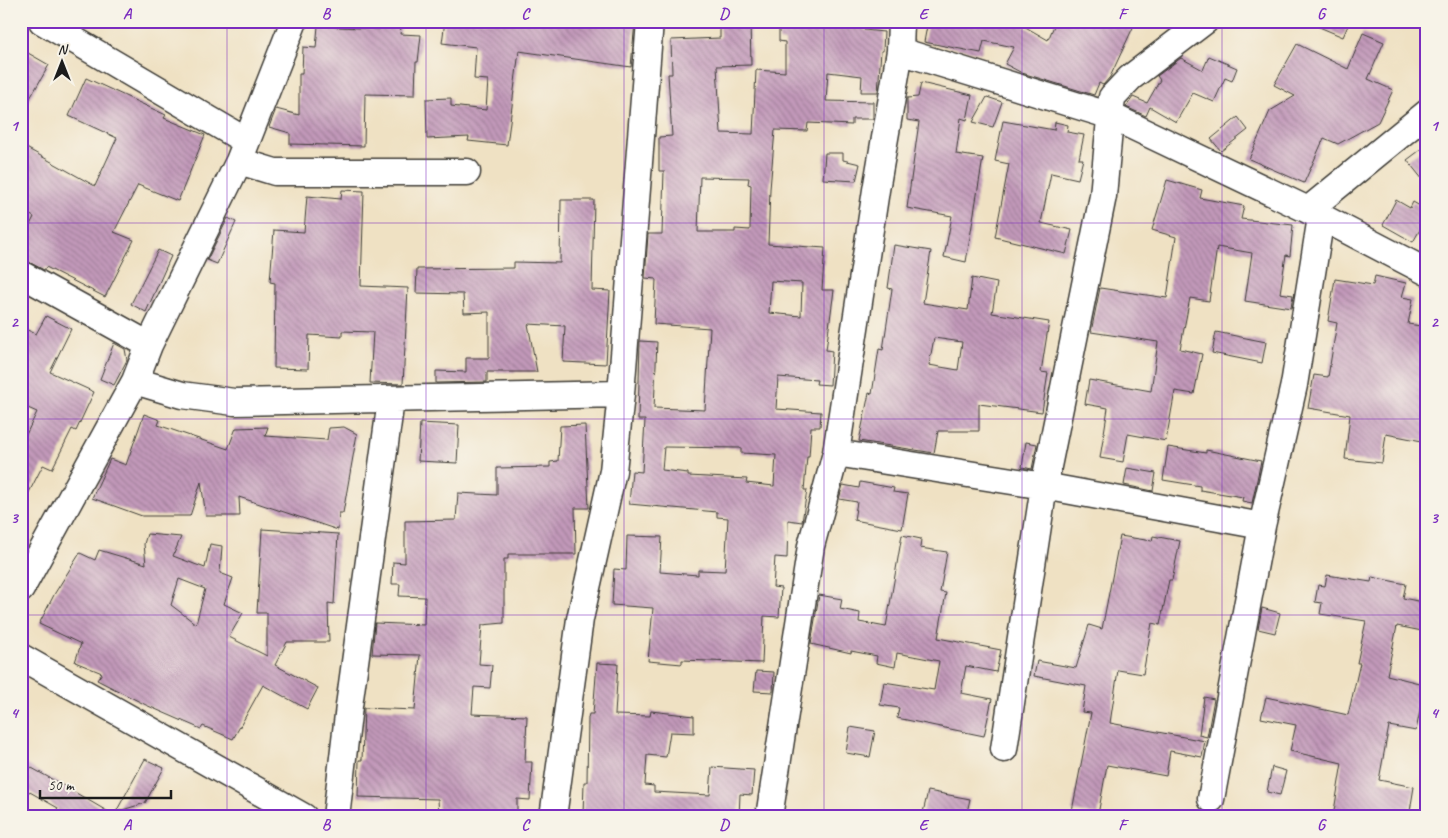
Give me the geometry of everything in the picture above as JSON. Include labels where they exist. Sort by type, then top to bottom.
[{"type":"street","points":[[42,21],[275,172],[467,172]]},
{"type":"street","points":[[21,589],[135,380],[149,345],[242,151],[294,21]]},
{"type":"street","points":[[553,817],[580,619],[613,471],[622,394],[650,21]]},
{"type":"street","points":[[769,817],[811,546],[836,453],[876,190],[900,51],[901,21]]},
{"type":"street","points":[[1004,749],[1044,486],[1103,196],[1112,97],[1117,90],[1205,21]]},
{"type":"street","points":[[900,51],[1111,116],[1314,214],[1427,272]]},
{"type":"street","points":[[1211,799],[1262,526],[1294,385],[1314,214],[1427,113]]},
{"type":"street","points":[[21,274],[149,345]]},
{"type":"street","points":[[135,380],[182,395],[234,402],[622,394]]},
{"type":"street","points":[[336,817],[349,706],[392,400]]},
{"type":"street","points":[[836,453],[1044,486],[1262,526]]},
{"type":"street","points":[[21,657],[304,817]]},
{"type":"building","points":[[381,21],[402,21],[400,34],[421,35],[418,62],[416,62],[415,95],[365,94],[364,146],[290,144],[290,133],[269,127],[276,109],[299,115],[299,74],[302,74],[303,47],[316,48],[318,26],[380,29]]},
{"type":"building","points":[[445,21],[635,21],[631,67],[519,51],[507,145],[468,141],[469,137],[427,139],[426,99],[451,98],[451,106],[486,110],[488,80],[474,79],[476,47],[442,43]]},
{"type":"building","points":[[720,21],[750,21],[751,65],[717,66],[721,133],[753,134],[756,70],[785,72],[785,42],[779,41],[779,21],[865,21],[864,30],[884,32],[878,92],[861,92],[862,76],[828,72],[826,101],[873,102],[873,119],[852,119],[852,125],[808,123],[807,131],[775,130],[768,244],[825,248],[822,290],[834,290],[826,350],[832,351],[830,385],[816,384],[817,380],[778,377],[776,409],[821,412],[820,427],[811,427],[804,490],[807,490],[802,522],[788,520],[787,558],[775,557],[773,587],[781,588],[779,617],[764,616],[762,663],[682,660],[682,664],[648,661],[653,608],[612,605],[614,569],[626,570],[627,536],[662,537],[660,572],[698,575],[698,570],[725,571],[728,518],[717,517],[717,512],[629,504],[632,471],[642,472],[645,420],[638,420],[640,341],[657,342],[654,408],[705,410],[710,328],[654,324],[656,279],[645,278],[648,234],[662,234],[664,171],[659,171],[659,137],[672,136],[668,74],[672,74],[671,40],[720,38]],"holes":[[[700,177],[749,178],[748,184],[751,185],[750,230],[735,229],[735,232],[698,232]],[[771,281],[802,283],[801,316],[769,313]],[[664,447],[741,448],[741,453],[776,455],[774,486],[746,483],[747,479],[688,476],[688,473],[662,470]]]},
{"type":"building","points":[[928,21],[1002,21],[1022,25],[1048,40],[1056,21],[1136,21],[1110,77],[1103,85],[1099,83],[1094,95],[1022,73],[1005,64],[1014,47],[984,41],[981,53],[924,42]]},
{"type":"building","points":[[1305,21],[1350,21],[1343,37]]},
{"type":"building","points":[[1363,33],[1384,42],[1368,79],[1393,90],[1378,122],[1338,144],[1324,138],[1304,183],[1249,159],[1270,111],[1295,96],[1274,85],[1297,44],[1348,69]]},
{"type":"building","points":[[21,49],[49,65],[21,114]]},
{"type":"building","points":[[1209,56],[1237,68],[1232,81],[1225,78],[1214,102],[1193,93],[1176,122],[1150,107],[1146,116],[1126,107],[1133,97],[1147,103],[1160,80],[1157,76],[1181,58],[1203,70]]},
{"type":"building","points":[[86,78],[166,115],[164,118],[205,135],[178,201],[138,185],[114,232],[134,240],[105,297],[46,267],[44,270],[21,258],[21,242],[34,217],[21,210],[21,145],[95,186],[117,138],[69,116]]},
{"type":"building","points":[[921,83],[972,95],[967,120],[961,118],[956,154],[983,158],[966,262],[944,257],[952,216],[907,208],[919,122],[907,120],[907,98],[918,97]]},
{"type":"building","points":[[987,97],[1002,102],[993,127],[973,122]]},
{"type":"building","points":[[1238,117],[1248,130],[1221,151],[1211,139]]},
{"type":"building","points":[[1003,121],[1054,130],[1055,122],[1068,125],[1067,132],[1084,135],[1079,159],[1083,159],[1078,179],[1051,173],[1041,223],[1072,230],[1066,254],[995,237],[1009,164],[995,161]]},
{"type":"building","points":[[1427,145],[1427,185],[1407,160]]},
{"type":"building","points":[[825,153],[843,153],[843,160],[860,164],[856,181],[823,179]]},
{"type":"building","points":[[1167,180],[1202,190],[1200,198],[1244,206],[1241,219],[1293,225],[1290,256],[1286,255],[1280,293],[1293,295],[1291,308],[1245,301],[1252,253],[1217,247],[1209,301],[1190,298],[1180,349],[1202,354],[1194,394],[1175,391],[1166,441],[1128,434],[1123,462],[1100,458],[1108,408],[1085,404],[1089,380],[1151,391],[1158,342],[1091,332],[1100,288],[1167,298],[1176,237],[1152,230]]},
{"type":"building","points":[[342,190],[364,191],[361,286],[408,288],[403,384],[370,383],[373,332],[342,331],[342,337],[309,335],[308,369],[274,368],[275,283],[270,282],[274,230],[304,232],[307,196],[341,199]]},
{"type":"building","points":[[561,200],[594,200],[592,290],[610,291],[606,364],[563,362],[565,326],[528,324],[537,372],[487,372],[487,382],[436,383],[436,371],[466,372],[466,358],[489,358],[489,312],[464,313],[463,294],[416,293],[417,269],[514,268],[514,262],[560,263]]},
{"type":"building","points":[[1396,200],[1410,208],[1413,202],[1427,210],[1427,217],[1413,242],[1383,225]]},
{"type":"building","points":[[228,218],[236,222],[217,264],[207,260]]},
{"type":"building","points":[[894,245],[931,251],[923,303],[968,310],[972,278],[997,283],[992,313],[1049,322],[1041,372],[1048,373],[1042,412],[979,404],[979,431],[938,431],[934,453],[859,441],[869,393],[872,394],[879,349],[883,350],[892,289],[888,288]],"holes":[[[934,338],[962,342],[958,370],[929,365]]]},
{"type":"building","points":[[158,250],[171,256],[146,312],[131,304]]},
{"type":"building","points":[[1375,276],[1406,283],[1402,297],[1413,299],[1408,324],[1427,327],[1427,442],[1386,434],[1382,463],[1345,459],[1350,415],[1308,408],[1314,375],[1328,377],[1337,323],[1328,321],[1335,279],[1373,285]]},
{"type":"building","points":[[46,316],[71,329],[50,372],[94,392],[76,431],[72,429],[52,469],[43,465],[21,508],[21,445],[37,412],[21,405],[21,327],[36,334]]},
{"type":"building","points":[[1216,332],[1266,342],[1262,363],[1212,353]]},
{"type":"building","points":[[114,343],[125,349],[127,360],[114,385],[100,379]]},
{"type":"building","points":[[144,414],[160,420],[158,425],[228,449],[236,428],[268,427],[265,436],[327,440],[329,428],[344,427],[357,434],[343,513],[339,513],[338,530],[239,497],[240,516],[206,516],[201,482],[190,516],[142,516],[92,498],[110,459],[126,465]]},
{"type":"building","points":[[420,423],[459,425],[457,463],[418,461]]},
{"type":"building","points":[[585,425],[589,508],[575,508],[576,554],[508,554],[508,559],[504,559],[504,623],[482,625],[479,664],[492,665],[490,688],[474,687],[472,714],[527,716],[525,762],[532,762],[530,800],[517,799],[517,817],[439,817],[438,799],[358,797],[359,760],[362,760],[364,708],[415,710],[420,655],[372,654],[375,623],[424,625],[425,597],[399,596],[400,584],[392,584],[393,562],[405,563],[405,521],[456,520],[458,493],[497,495],[497,468],[550,467],[550,462],[558,461],[560,426]]},
{"type":"building","points":[[1026,442],[1037,444],[1032,469],[1022,467]]},
{"type":"building","points":[[1168,447],[1206,453],[1206,450],[1261,461],[1252,503],[1242,501],[1243,497],[1200,490],[1200,486],[1163,480]]},
{"type":"building","points":[[1127,468],[1156,473],[1153,491],[1124,485]]},
{"type":"building","points":[[860,482],[894,488],[893,492],[908,494],[902,529],[854,520],[857,502],[839,499],[843,485],[859,488]]},
{"type":"building","points":[[262,529],[338,534],[334,604],[328,603],[329,642],[287,642],[275,665],[318,688],[307,709],[263,685],[233,739],[203,726],[201,729],[146,705],[97,680],[102,673],[75,662],[81,644],[39,624],[55,593],[80,553],[95,560],[99,550],[146,564],[144,544],[147,534],[181,537],[173,556],[205,568],[210,544],[222,546],[220,573],[233,578],[224,604],[243,613],[229,637],[267,656],[267,613],[257,613]],"holes":[[[179,579],[205,589],[196,624],[171,605]]]},
{"type":"building","points":[[902,535],[921,539],[920,548],[947,552],[940,592],[946,593],[938,638],[1001,650],[996,672],[966,666],[961,693],[992,699],[984,736],[897,718],[899,708],[880,705],[884,682],[934,690],[939,661],[897,653],[895,667],[876,663],[877,656],[851,651],[851,653],[811,644],[819,595],[842,599],[840,609],[860,613],[859,622],[886,627]]},
{"type":"building","points":[[1120,536],[1152,541],[1153,536],[1180,541],[1172,580],[1169,580],[1160,625],[1152,623],[1143,674],[1118,670],[1110,723],[1205,741],[1202,757],[1170,751],[1166,776],[1107,765],[1098,815],[1072,811],[1091,713],[1082,712],[1086,686],[1034,676],[1037,661],[1076,668],[1089,625],[1102,629]]},
{"type":"building","points":[[1327,575],[1371,582],[1372,577],[1406,584],[1403,598],[1427,603],[1427,632],[1397,626],[1387,675],[1427,685],[1427,706],[1421,705],[1416,731],[1389,726],[1379,780],[1414,787],[1409,817],[1377,817],[1352,812],[1352,817],[1333,817],[1342,763],[1290,751],[1296,725],[1261,718],[1266,697],[1348,715],[1360,663],[1357,663],[1366,621],[1320,614],[1322,603],[1315,602],[1318,585],[1325,586]]},
{"type":"building","points":[[1262,608],[1280,613],[1275,633],[1258,629]]},
{"type":"building","points":[[597,663],[618,664],[615,715],[650,716],[651,711],[694,716],[694,733],[670,732],[666,757],[647,755],[645,785],[654,786],[654,792],[710,795],[712,767],[754,770],[752,795],[740,794],[739,817],[583,815],[584,782],[587,782],[588,718],[589,714],[593,714]]},
{"type":"building","points":[[756,671],[774,672],[773,692],[754,691]]},
{"type":"building","points":[[1204,697],[1214,699],[1207,737],[1199,735]]},
{"type":"building","points":[[850,727],[875,731],[870,757],[846,753]]},
{"type":"building","points":[[145,759],[164,768],[145,803],[116,812]]},
{"type":"building","points":[[21,762],[117,817],[52,817],[58,808],[21,787]]},
{"type":"building","points":[[1272,767],[1286,771],[1280,795],[1267,792]]},
{"type":"building","points":[[928,791],[970,799],[966,817],[922,817]]}]
